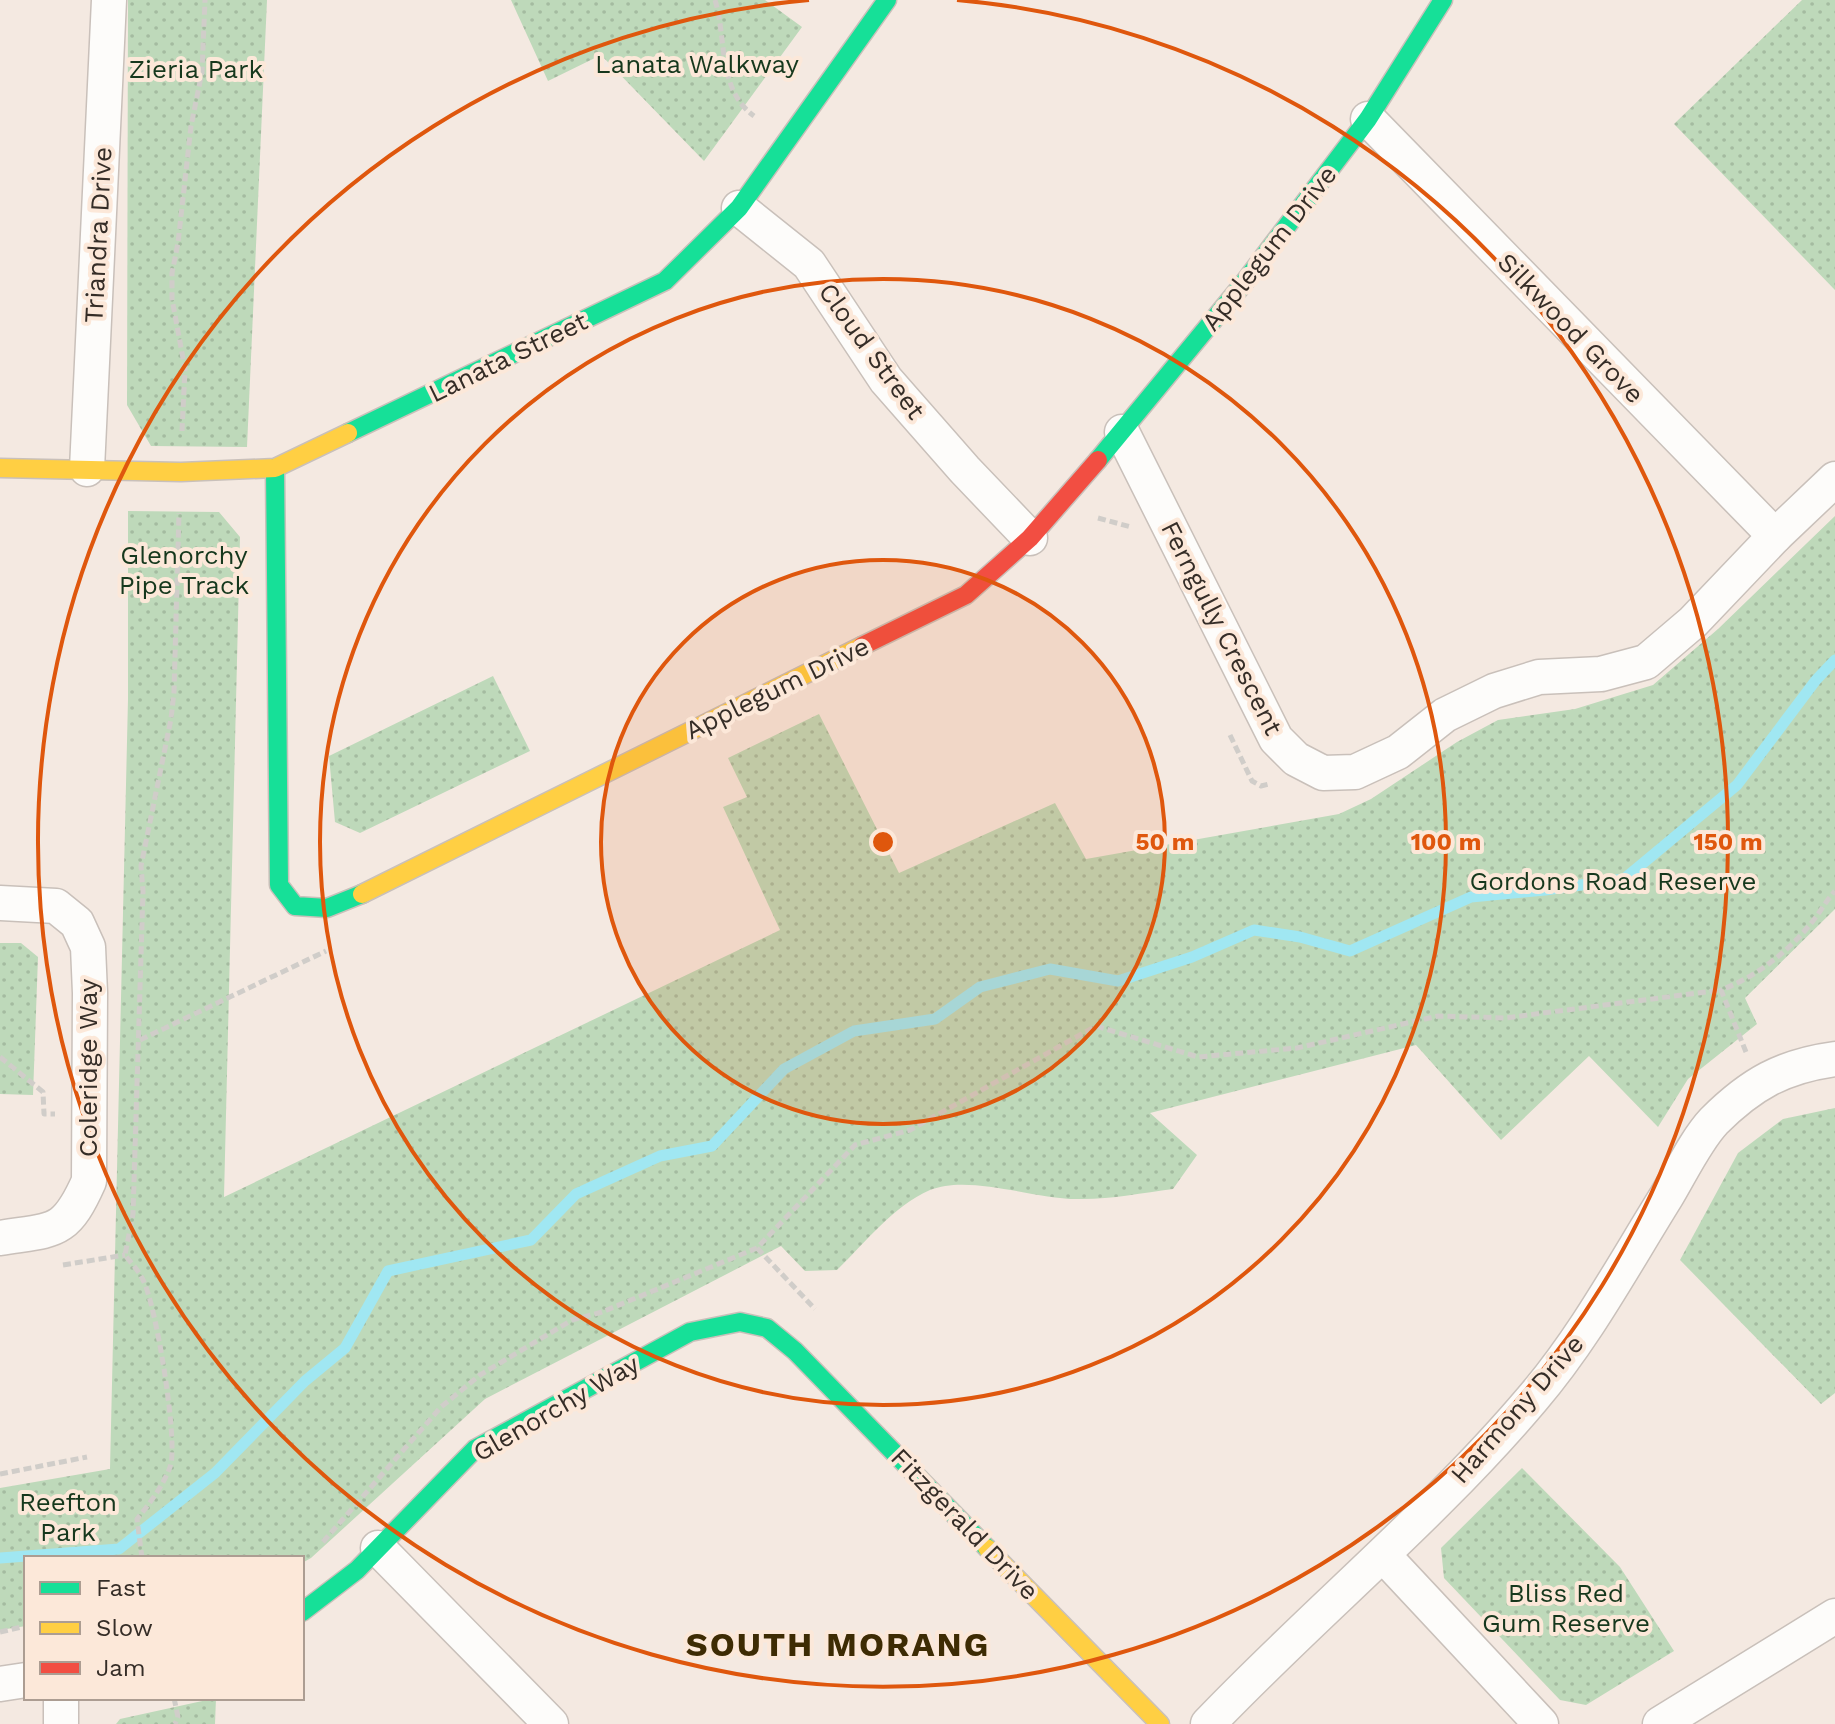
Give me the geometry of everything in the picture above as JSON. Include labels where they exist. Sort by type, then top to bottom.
[{"type":"street","name":"Triandra Drive","points":[[87,469],[109,0]]},
{"type":"street","name":"Lanata Street","points":[[0,468],[181,472],[275,468],[665,281],[739,208],[887,0]]},
{"type":"street","name":"Applegum Drive","points":[[275,468],[279,885],[295,906],[327,908],[373,889],[966,595],[1030,538],[1243,284],[1368,119],[1438,2]]},
{"type":"street","name":"Silkwood Grove","points":[[1368,119],[1775,536]]},
{"type":"street","name":"Cloud Street","points":[[739,208],[809,264],[886,380],[1030,538]]},
{"type":"street","name":"Ferngully Crescent","points":[[1122,432],[1276,739],[1296,759],[1323,773],[1355,772],[1398,752],[1445,715],[1494,691],[1539,677],[1601,674],[1646,662],[1693,622],[1775,536],[1835,479]]},
{"type":"street","name":"Coleridge Way","points":[[0,903],[56,906],[77,923],[88,947],[90,993],[89,1181],[79,1204],[65,1224],[0,1238]]},
{"type":"street","name":"Harmony Drive","points":[[1208,1724],[1309,1623],[1383,1555],[1541,1388],[1606,1297],[1712,1123],[1759,1082],[1804,1064],[1835,1059]]},
{"type":"street","name":"Glenorchy Way","points":[[304,1610],[357,1570],[475,1449],[690,1332],[740,1322],[767,1328]]},
{"type":"street","name":"Fitzgerald Drive","points":[[767,1328],[795,1351],[1160,1724]]},
{"type":"street","points":[[378,1548],[551,1724]]},
{"type":"street","points":[[1383,1555],[1541,1724]]},
{"type":"street","points":[[1660,1724],[1835,1616]]},
{"type":"street","points":[[0,1684],[24,1680]]},
{"type":"street","points":[[61,1700],[61,1724]]},
{"type":"path","points":[[142,1556],[137,1519],[153,1499],[172,1465],[170,1405],[153,1311],[144,1280],[125,1255],[133,1214],[140,1040],[141,866],[174,692],[185,369],[172,299],[172,273],[191,126],[202,72],[205,0]]},
{"type":"path","points":[[715,0],[720,16],[724,64],[734,91],[747,110],[788,140]]},
{"type":"path","points":[[1087,529],[1098,517],[1131,527]]},
{"type":"path","points":[[1225,724],[1252,781],[1261,786],[1268,784],[1296,759]]},
{"type":"path","points":[[318,1547],[441,1407],[480,1375],[572,1320],[602,1312],[757,1248],[855,1145],[910,1130],[1096,1026],[1198,1057],[1297,1048],[1438,1016],[1505,1018],[1721,990],[1744,981],[1784,953],[1810,926],[1835,891]]},
{"type":"path","points":[[140,1040],[337,946]]},
{"type":"path","points":[[1721,990],[1759,1082]]},
{"type":"path","points":[[0,1057],[43,1092],[44,1114],[88,1113]]},
{"type":"path","points":[[757,1248],[815,1309]]},
{"type":"path","points":[[0,1474],[87,1457]]},
{"type":"path","points":[[0,1632],[24,1626]]},
{"type":"path","points":[[174,1700],[178,1717],[175,1724]]},
{"type":"green space","name":"Zieria Park","points":[[128,0],[267,0],[247,447],[151,446],[127,405]]},
{"type":"green space","name":"Lanata Walkway","points":[[511,0],[765,0],[802,27],[704,161],[601,55],[548,81]]},
{"type":"green space","points":[[1802,0],[1835,0],[1835,290],[1674,124]]},
{"type":"green space","name":"Gordons Road Reserve","points":[[128,511],[219,512],[240,537],[224,1197],[780,930],[723,807],[747,797],[728,758],[819,714],[899,873],[1055,803],[1086,859],[1339,814],[1371,799],[1457,742],[1498,720],[1575,709],[1653,685],[1718,629],[1835,516],[1835,909],[1745,998],[1757,1024],[1688,1079],[1658,1127],[1589,1056],[1501,1140],[1416,1045],[1150,1113],[1197,1155],[1173,1189],[1076,1199],[982,1186],[946,1186],[930,1190],[904,1205],[837,1270],[805,1271],[781,1246],[485,1399],[304,1562],[304,1556],[24,1556],[24,1626],[0,1630],[0,1488],[110,1469],[128,699]]},
{"type":"green space","points":[[493,676],[530,751],[360,833],[335,822],[329,756]]},
{"type":"green space","points":[[0,943],[21,943],[38,957],[33,1095],[0,1094]]},
{"type":"green space","points":[[1835,1108],[1835,1393],[1821,1404],[1680,1260],[1738,1153],[1783,1119]]},
{"type":"green space","name":"Bliss Red Gum Reserve","points":[[1522,1468],[1620,1567],[1674,1651],[1586,1705],[1560,1700],[1444,1578],[1441,1548]]},
{"type":"green space","points":[[216,1700],[215,1724],[116,1724],[120,1719]]},
{"type":"waterway","points":[[26,1556],[119,1549],[215,1473],[305,1381],[345,1348],[388,1271],[531,1240],[576,1194],[660,1156],[712,1146],[784,1069],[854,1031],[935,1019],[980,987],[1050,969],[1118,981],[1192,957],[1254,930],[1300,937],[1350,951],[1471,897],[1624,879],[1737,785],[1816,680],[1835,660]]},
{"type":"waterway","points":[[0,1558],[24,1556]]},
{"type":"traffic: fast","points":[[348,433],[665,281],[739,208],[887,0]]},
{"type":"traffic: fast","points":[[1098,460],[1243,284],[1368,119],[1443,0]]},
{"type":"traffic: fast","points":[[275,468],[279,885],[295,906],[327,908],[362,894]]},
{"type":"traffic: fast","points":[[304,1610],[357,1570],[475,1449],[690,1332],[740,1322],[767,1328],[795,1351],[987,1548]]},
{"type":"traffic: slow","points":[[0,468],[181,472],[275,468],[348,433]]},
{"type":"traffic: slow","points":[[362,894],[862,646]]},
{"type":"traffic: slow","points":[[987,1548],[1160,1724]]},
{"type":"traffic: jam","points":[[862,646],[966,595],[1030,538],[1098,460]]},
{"type":"district","name":"SOUTH MORANG","points":[[838,1644]]},
{"type":"park label","name":"Glenorchy Pipe Track","points":[[184,570]]},
{"type":"park label","name":"Reefton Park","points":[[68,1517]]}]
